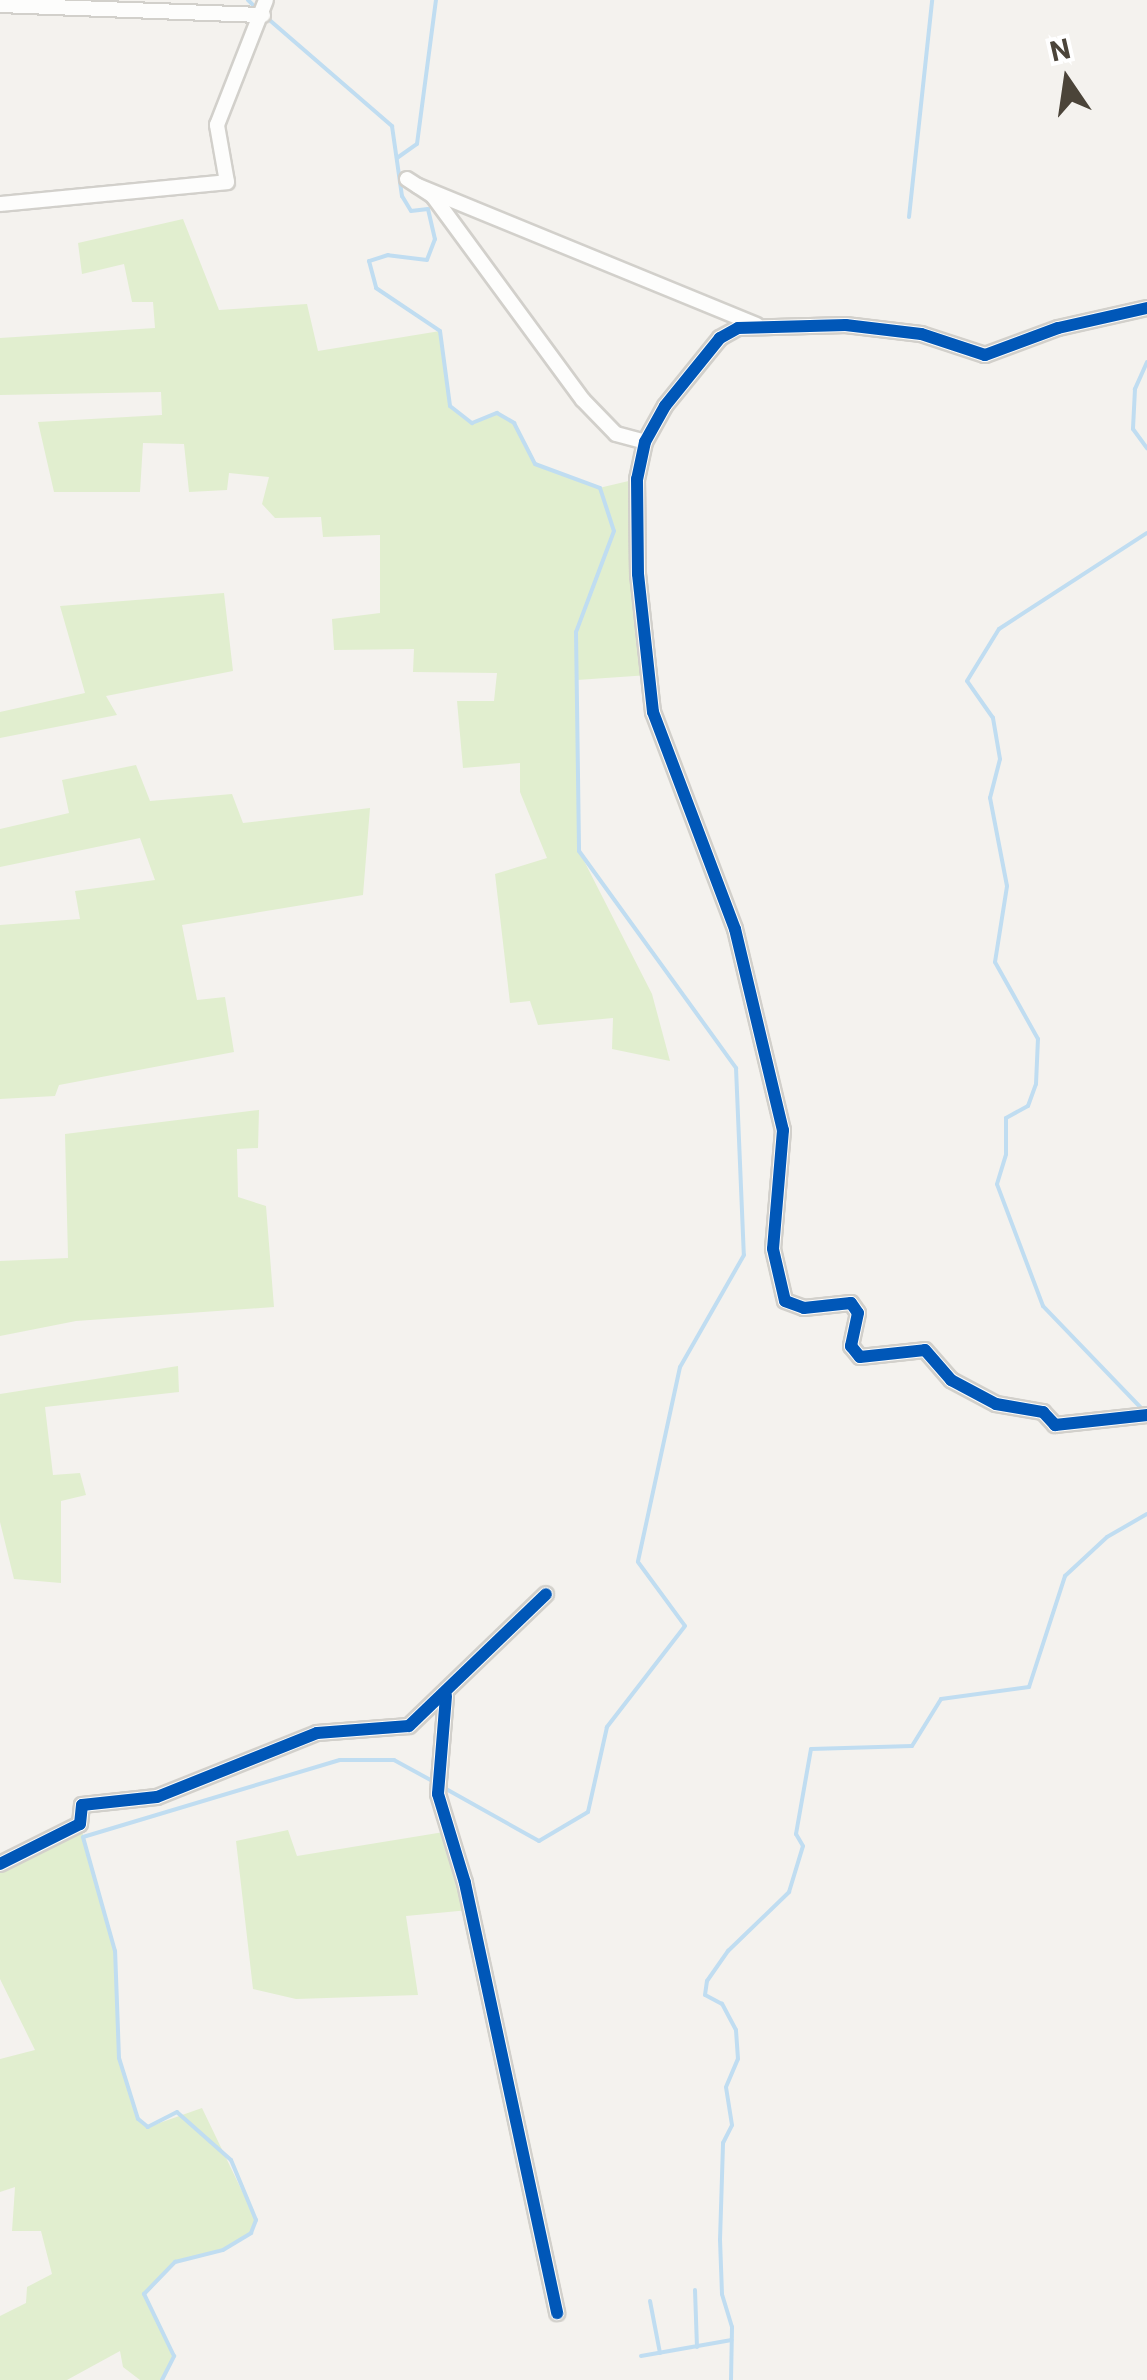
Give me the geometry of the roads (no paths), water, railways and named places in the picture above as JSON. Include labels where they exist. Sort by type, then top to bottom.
[{"type":"street","points":[[0,5],[265,7],[217,124],[226,182],[0,204]]},
{"type":"street","points":[[645,442],[616,434],[583,400],[473,247],[412,182],[758,326]]},
{"type":"street","points":[[1147,308],[1058,328],[985,355],[921,334],[846,325],[758,326],[720,338],[645,442],[637,479],[638,574],[654,712],[735,930],[778,1100],[782,1183],[774,1249],[785,1301],[804,1308],[851,1303],[858,1312],[851,1346],[860,1357],[925,1350],[951,1380],[996,1404],[1044,1412],[1055,1425],[1147,1415]]},
{"type":"street","points":[[0,1864],[80,1824],[82,1805],[157,1797],[317,1733],[409,1726],[446,1696],[546,1594]]},
{"type":"street","points":[[446,1696],[438,1794],[465,1883],[557,2313]]},
{"type":"waterway","points":[[248,0],[259,11]]},
{"type":"waterway","points":[[397,158],[417,144],[436,0]]},
{"type":"waterway","points":[[909,217],[932,0]]},
{"type":"waterway","points":[[266,17],[392,126],[402,196],[411,211],[428,209],[435,239],[427,260],[388,255],[369,261],[376,288],[440,331],[450,406],[472,423],[497,413],[514,423],[535,464],[600,488],[614,531],[576,632],[579,851],[736,1068],[744,1255],[680,1367],[638,1562],[685,1626],[607,1727],[588,1812],[539,1841],[444,1788]]},
{"type":"waterway","points":[[1147,362],[1135,389],[1133,429],[1147,448]]},
{"type":"waterway","points":[[1145,1412],[1043,1306],[997,1184],[1006,1154],[1006,1118],[1028,1106],[1036,1084],[1038,1039],[995,962],[1007,886],[990,798],[1000,759],[993,718],[967,681],[999,629],[1147,533]]},
{"type":"waterway","points":[[731,2380],[732,2327],[722,2294],[720,2240],[723,2143],[732,2125],[726,2087],[738,2059],[736,2030],[722,2004],[705,1995],[707,1981],[728,1951],[789,1892],[803,1846],[796,1834],[811,1749],[912,1746],[941,1699],[1029,1687],[1065,1576],[1107,1537],[1147,1514]]},
{"type":"waterway","points":[[162,2380],[174,2356],[144,2294],[175,2262],[223,2250],[251,2233],[256,2220],[231,2160],[177,2112],[148,2127],[138,2119],[119,2058],[115,1951],[83,1837],[340,1760],[394,1760],[436,1783]]},
{"type":"waterway","points":[[695,2290],[697,2347]]},
{"type":"waterway","points":[[650,2301],[660,2353]]},
{"type":"waterway","points":[[641,2356],[732,2340]]}]
